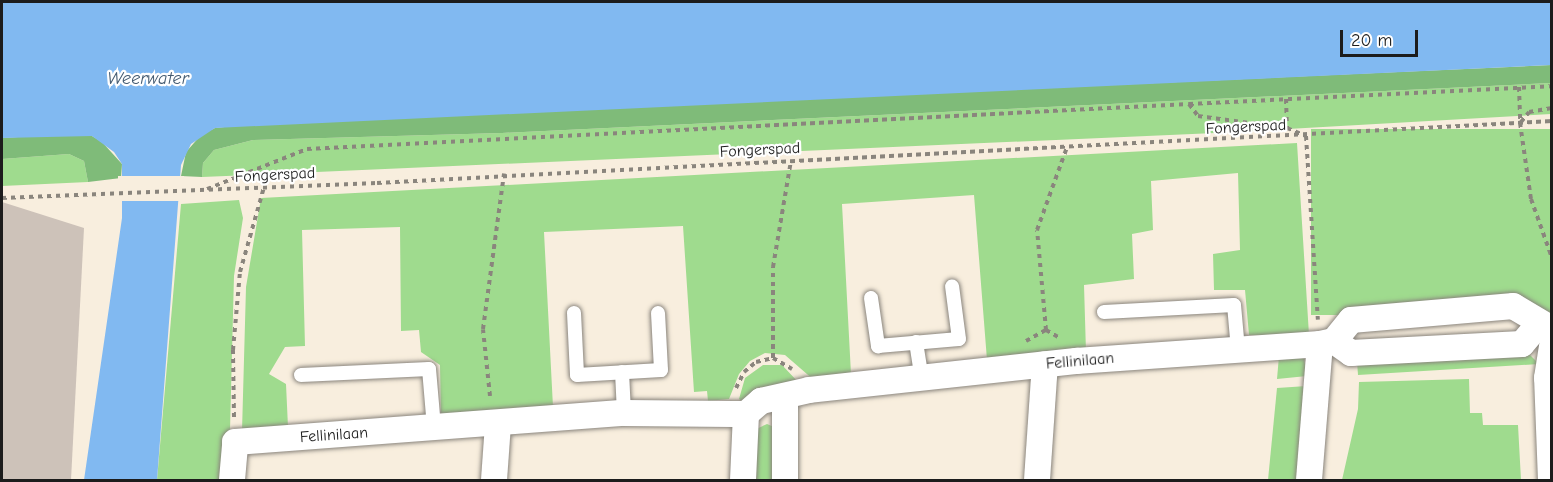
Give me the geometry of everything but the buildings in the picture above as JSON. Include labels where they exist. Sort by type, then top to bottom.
[{"type":"street","name":"Fellinilaan","points":[[235,442],[624,413],[746,414],[761,401],[785,396],[1045,364],[1327,343],[1351,353],[1522,344],[1545,327],[1513,306],[1351,320],[1327,343]]},
{"type":"street","points":[[1309,480],[1327,343]]},
{"type":"street","points":[[1551,346],[1547,378],[1551,480]]},
{"type":"street","points":[[1037,480],[1045,364]]},
{"type":"street","points":[[785,396],[785,480]]},
{"type":"street","points":[[742,480],[746,414]]},
{"type":"street","points":[[494,480],[498,424]]},
{"type":"street","points":[[232,480],[235,442]]},
{"type":"lane","points":[[871,298],[878,346],[959,339],[952,286]]},
{"type":"lane","points":[[1104,312],[1234,305],[1238,350]]},
{"type":"lane","points":[[574,313],[577,375],[661,370],[658,313]]},
{"type":"lane","points":[[916,342],[922,378]]},
{"type":"lane","points":[[301,375],[429,369],[434,427]]},
{"type":"lane","points":[[622,372],[624,413]]},
{"type":"path","points":[[199,191],[308,149],[1551,86]]},
{"type":"path","points":[[1519,87],[1520,123],[1531,199],[1551,258]]},
{"type":"path","points":[[1286,99],[1287,128]]},
{"type":"path","points":[[1189,104],[1198,116],[1287,128],[1306,136],[1327,343]]},
{"type":"path","name":"Fongerspad","points":[[1520,123],[1529,112],[1551,108]]},
{"type":"path","name":"Fongerspad","points":[[2,198],[106,192],[199,191],[1551,122]]},
{"type":"path","points":[[1046,330],[1037,230],[1067,147]]},
{"type":"path","points":[[772,358],[773,267],[791,161]]},
{"type":"path","points":[[490,396],[483,329],[504,174]]},
{"type":"path","points":[[235,442],[233,350],[240,272],[264,187]]},
{"type":"shaded area","points":[[2,202],[84,228],[71,480],[2,480]]},
{"type":"green space","points":[[1551,65],[1551,83],[502,133],[253,140],[214,150],[203,163],[202,177],[181,176],[186,152],[201,135],[215,128],[253,124]]},
{"type":"green space","points":[[1551,83],[1551,114],[1215,133],[202,177],[203,163],[214,150],[253,140],[502,133]]},
{"type":"green space","points":[[1311,129],[1551,129],[1551,315],[1311,315]]},
{"type":"green space","points":[[67,134],[92,136],[102,142],[122,164],[121,178],[88,182],[84,161],[69,154],[2,159],[2,138]]},
{"type":"green space","points":[[1297,143],[1309,335],[1249,335],[1245,290],[1214,290],[1213,254],[1240,250],[1238,173],[1151,181],[1153,230],[1132,234],[1134,279],[1084,285],[1086,352],[987,360],[974,195],[842,204],[851,374],[815,381],[785,355],[765,353],[750,361],[739,374],[729,399],[708,401],[707,391],[694,392],[683,226],[544,232],[553,407],[441,418],[440,365],[421,352],[419,330],[401,331],[400,227],[302,230],[305,346],[285,347],[269,374],[286,384],[288,427],[242,431],[246,287],[261,198]]},
{"type":"green space","points":[[69,154],[84,161],[88,182],[2,186],[2,159]]},
{"type":"green space","points":[[239,200],[243,218],[234,276],[230,430],[223,480],[157,480],[181,204]]},
{"type":"green space","points":[[1296,353],[1304,358],[1307,376],[1277,379],[1279,356]]},
{"type":"green space","points":[[1528,353],[1539,364],[1358,375],[1357,361]]},
{"type":"green space","points":[[763,365],[782,365],[799,383],[757,388],[742,401],[739,399],[745,378]]},
{"type":"green space","points":[[1469,379],[1470,413],[1482,413],[1483,425],[1518,425],[1521,480],[1342,480],[1358,409],[1359,382]]},
{"type":"green space","points":[[1307,386],[1301,480],[1268,480],[1277,388]]},
{"type":"green space","points":[[767,424],[774,427],[774,480],[750,480],[754,430]]},
{"type":"water","name":"Weerwater","points":[[2,2],[1551,2],[1552,65],[215,128],[191,144],[181,165],[157,480],[84,480],[122,218],[122,164],[114,152],[92,136],[2,138]]},
{"type":"pier","points":[[118,176],[184,176],[184,201],[118,201]]}]
